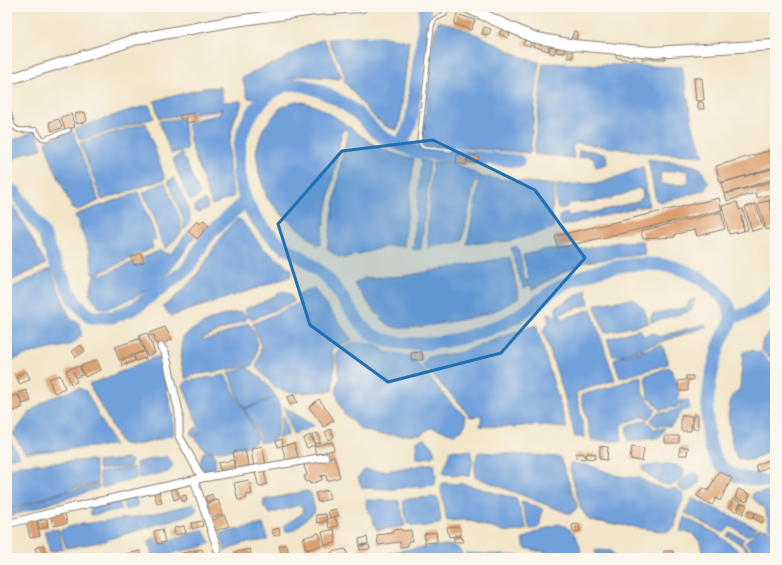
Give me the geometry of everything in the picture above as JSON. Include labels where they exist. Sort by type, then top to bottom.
[{"type":"main road","points":[[7,80],[141,38],[229,22],[307,11],[362,7]]},
{"type":"main road","points":[[466,7],[532,37],[574,45],[652,52],[775,45]]},
{"type":"street","points":[[161,347],[165,352],[179,412],[179,436],[198,479],[218,550]]},
{"type":"street","points":[[7,524],[74,506],[198,479],[326,457]]},
{"type":"lane","points":[[445,7],[445,14],[435,19],[432,25],[419,142],[423,147],[451,150]]},
{"type":"lane","points":[[7,106],[13,126],[18,130],[36,130],[40,136],[45,139],[69,130]]},
{"type":"highlighted area","points":[[433,140],[535,190],[585,258],[501,353],[388,382],[310,325],[278,224],[342,151]]},
{"type":"water","points":[[438,21],[470,32],[519,55],[539,62],[530,153],[425,145],[422,141],[434,34]]},
{"type":"water","points":[[379,36],[409,41],[400,123],[397,130],[389,128],[375,117],[344,82],[345,75],[328,39]]},
{"type":"water","points":[[324,39],[342,77],[339,79],[302,76],[285,79],[254,99],[248,98],[242,78],[265,66],[277,63],[307,45]]},
{"type":"water","points":[[543,63],[682,67],[693,128],[704,156],[645,152],[577,143],[572,146],[574,158],[534,154]]},
{"type":"water","points":[[221,87],[223,102],[241,101],[240,109],[234,121],[229,149],[229,168],[234,196],[212,205],[190,142],[187,121],[219,115],[222,108],[218,111],[159,118],[154,101],[205,88]]},
{"type":"water","points":[[296,101],[320,108],[331,114],[371,143],[382,149],[414,159],[404,246],[388,246],[345,258],[338,257],[327,249],[341,161],[348,133],[346,129],[342,131],[320,245],[317,245],[282,215],[267,198],[259,173],[256,151],[263,129],[280,108]]},
{"type":"water","points":[[149,105],[154,118],[80,140],[75,129],[127,111]]},
{"type":"water","points":[[183,119],[187,149],[171,154],[159,121]]},
{"type":"water","points":[[146,123],[165,179],[102,200],[80,143]]},
{"type":"water","points":[[36,130],[42,149],[28,152],[7,162],[7,143]]},
{"type":"water","points":[[72,130],[99,201],[78,210],[72,209],[54,167],[46,142]]},
{"type":"water","points":[[579,150],[593,151],[606,155],[607,164],[596,167],[593,158],[588,156],[578,158]]},
{"type":"water","points":[[182,153],[200,195],[191,201],[185,191],[173,159]]},
{"type":"water","points":[[648,159],[681,163],[700,168],[709,184],[706,187],[706,190],[661,202],[656,200]],"holes":[[[680,170],[688,171],[689,182],[679,185],[661,184],[660,173]]]},
{"type":"water","points":[[421,160],[430,162],[421,249],[413,250]]},
{"type":"water","points":[[433,162],[448,162],[464,167],[482,177],[555,185],[552,208],[554,228],[509,241],[467,244],[479,185],[477,180],[475,181],[462,241],[428,248],[428,221]]},
{"type":"water","points":[[643,167],[649,206],[638,207],[562,226],[558,217],[567,212],[569,216],[591,213],[639,201],[643,196],[642,190],[638,188],[604,200],[568,203],[567,207],[558,209],[556,202],[557,185],[601,183]]},
{"type":"water","points":[[174,178],[186,202],[191,221],[184,230],[183,219],[168,181]]},
{"type":"water","points":[[165,182],[180,220],[182,232],[166,249],[160,238],[155,219],[143,193]]},
{"type":"water","points":[[138,192],[156,240],[151,241],[153,248],[99,273],[92,274],[89,251],[75,215]]},
{"type":"water","points":[[205,200],[208,203],[207,209],[199,212],[194,211],[194,206]]},
{"type":"water","points":[[14,206],[46,264],[7,283],[7,208]]},
{"type":"water","points":[[237,219],[241,220],[264,249],[291,269],[292,273],[290,277],[171,316],[163,307],[194,278],[222,236]]},
{"type":"water","points":[[189,230],[195,235],[177,262],[159,284],[133,298],[105,309],[99,307],[89,294],[94,275],[103,275],[161,250],[166,254],[172,253]]},
{"type":"water","points":[[643,241],[645,254],[585,262],[532,290],[530,285],[524,288],[521,282],[511,248],[517,246],[525,280],[527,281],[529,278],[523,255],[547,249],[579,249],[621,242]]},
{"type":"water","points":[[510,257],[519,298],[489,313],[440,324],[411,328],[393,327],[382,319],[354,284],[365,278],[404,276]]},
{"type":"water","points":[[50,269],[71,320],[78,322],[81,327],[81,336],[71,345],[31,353],[7,362],[7,290]]},
{"type":"water","points":[[314,288],[352,340],[331,350],[335,360],[332,391],[292,393],[276,388],[256,367],[260,355],[260,341],[253,324],[299,303],[296,295]]},
{"type":"water","points":[[586,290],[589,304],[562,313],[559,320],[591,309],[615,380],[576,392],[585,437],[575,437],[564,394],[543,330],[549,323],[547,315],[551,313],[556,318],[556,307]]},
{"type":"water","points":[[283,291],[290,294],[294,302],[251,320],[244,309],[261,303]]},
{"type":"water","points":[[634,299],[644,309],[649,323],[605,333],[595,307],[596,304]]},
{"type":"water","points":[[694,299],[695,301],[691,311],[651,322],[651,316],[653,314],[688,307],[688,302]]},
{"type":"water","points":[[241,312],[246,315],[246,320],[202,338],[203,340],[215,337],[248,323],[255,333],[257,343],[256,355],[252,366],[193,375],[185,378],[181,361],[183,337],[196,327],[210,320]]},
{"type":"water","points":[[704,324],[707,326],[625,354],[613,356],[607,339],[640,329],[643,336],[654,333],[659,337]]},
{"type":"water","points":[[536,325],[567,428],[531,425],[514,427],[480,426],[482,416],[470,417],[461,405],[422,365],[428,357],[458,353]]},
{"type":"water","points":[[775,329],[775,358],[773,360],[761,350],[763,339]]},
{"type":"water","points":[[352,343],[375,345],[385,352],[405,355],[413,358],[451,403],[465,415],[466,423],[462,430],[454,434],[432,427],[421,434],[400,435],[377,434],[361,429],[344,414],[336,392],[339,378],[336,352]]},
{"type":"water","points":[[662,345],[668,360],[668,364],[620,378],[614,361],[616,358]]},
{"type":"water","points":[[750,350],[761,353],[771,363],[775,364],[775,446],[770,451],[751,460],[737,458],[733,448],[728,416],[731,398],[740,388],[743,352]]},
{"type":"water","points":[[159,356],[173,416],[173,435],[139,444],[126,445],[121,443],[89,384]]},
{"type":"water","points":[[669,367],[678,386],[679,397],[677,407],[660,410],[653,400],[648,397],[645,376]]},
{"type":"water","points":[[248,368],[260,377],[275,395],[280,409],[276,438],[269,442],[259,442],[261,436],[244,409],[274,398],[244,408],[228,373]]},
{"type":"water","points":[[225,375],[259,437],[255,442],[234,450],[205,450],[191,434],[191,431],[197,427],[198,436],[200,430],[183,386],[187,381]]},
{"type":"water","points":[[636,377],[642,377],[642,392],[656,410],[648,419],[643,416],[621,424],[621,441],[592,441],[581,395],[611,387]]},
{"type":"water","points":[[79,388],[86,391],[114,445],[25,453],[13,434],[32,410],[48,399]]},
{"type":"water","points":[[688,400],[690,408],[681,412],[671,426],[655,425],[650,421],[658,412],[668,413],[680,408],[680,401]]},
{"type":"water","points":[[284,407],[314,426],[293,434]]},
{"type":"water","points":[[283,415],[288,435],[278,438]]},
{"type":"water","points":[[646,420],[654,429],[665,428],[660,437],[628,442],[626,426]]},
{"type":"water","points":[[7,435],[8,436],[19,457],[7,459]]},
{"type":"water","points":[[425,438],[432,446],[435,454],[432,457],[417,459],[416,441]]},
{"type":"water","points":[[450,450],[470,451],[473,461],[469,476],[443,474]]},
{"type":"water","points":[[203,452],[214,452],[216,467],[207,473],[202,472],[199,468]]},
{"type":"water","points":[[478,452],[560,457],[578,508],[570,514],[475,477],[475,463]]},
{"type":"water","points":[[167,457],[172,463],[172,467],[168,472],[139,478],[136,463],[155,458]]},
{"type":"water","points":[[127,459],[132,461],[130,466],[99,470],[97,462]]},
{"type":"water","points":[[94,461],[98,483],[77,487],[7,510],[7,470],[20,465]]},
{"type":"water","points":[[434,463],[436,474],[435,485],[393,489],[362,488],[358,478],[364,470],[386,471]]},
{"type":"water","points":[[571,463],[591,466],[618,476],[639,478],[664,489],[674,488],[682,493],[684,498],[677,513],[675,527],[666,532],[589,520],[581,509],[569,466]]},
{"type":"water","points":[[667,464],[676,465],[685,471],[676,483],[671,485],[659,482],[643,470],[643,466]]},
{"type":"water","points":[[133,467],[137,477],[102,488],[99,473]]},
{"type":"water","points":[[695,472],[700,476],[699,483],[692,489],[684,492],[677,486],[688,474]]},
{"type":"water","points":[[442,483],[464,484],[516,499],[527,529],[510,532],[494,529],[471,521],[447,521],[441,489]]},
{"type":"water","points":[[98,484],[99,488],[7,517],[7,512],[62,493]]},
{"type":"water","points":[[307,491],[311,493],[315,511],[294,530],[286,532],[283,526],[303,513],[303,508],[299,505],[270,514],[263,505],[264,500]]},
{"type":"water","points":[[770,492],[775,495],[775,531],[768,526],[769,522],[764,508],[752,498],[753,493]]},
{"type":"water","points":[[135,495],[138,506],[125,510],[122,498]]},
{"type":"water","points":[[438,498],[441,521],[439,524],[414,526],[407,523],[403,501],[404,499]]},
{"type":"water","points":[[692,498],[757,528],[748,536],[730,526],[725,532],[721,532],[685,513]]},
{"type":"water","points":[[119,499],[121,510],[91,515],[90,505]]},
{"type":"water","points":[[367,500],[399,501],[405,526],[377,530],[366,504]]},
{"type":"water","points":[[521,502],[537,506],[543,510],[540,522],[541,525],[537,528],[530,529]]},
{"type":"water","points":[[194,504],[197,507],[195,513],[106,541],[66,548],[60,530],[76,525],[142,516]]},
{"type":"water","points":[[684,517],[717,534],[748,558],[703,558],[700,541],[691,533],[680,531]]},
{"type":"water","points":[[263,524],[268,540],[243,543],[225,551],[221,533]]},
{"type":"water","points":[[558,524],[571,530],[577,538],[581,552],[577,556],[525,548],[522,540],[536,532]]},
{"type":"water","points":[[759,528],[768,529],[775,533],[775,551],[763,558],[745,543]]},
{"type":"water","points":[[58,529],[63,549],[50,552],[44,531]]},
{"type":"water","points":[[203,530],[210,543],[153,558],[148,542],[153,538],[157,539],[163,544],[196,531]]},
{"type":"water","points":[[730,532],[744,539],[741,543],[758,558],[755,558],[740,544],[727,536]]},
{"type":"water","points":[[447,545],[457,547],[465,558],[368,558],[403,550]]},
{"type":"water","points":[[595,550],[612,551],[615,557],[634,558],[597,558]]},
{"type":"water","points":[[466,553],[535,557],[536,558],[468,558]]},
{"type":"building","points":[[457,14],[475,20],[471,30],[454,24]]},
{"type":"building","points":[[484,27],[491,29],[489,35],[482,34]]},
{"type":"building","points":[[503,27],[511,31],[508,38],[499,34]]},
{"type":"building","points":[[574,31],[578,32],[576,41],[571,40]]},
{"type":"building","points":[[526,38],[532,40],[530,46],[523,44]]},
{"type":"building","points":[[534,41],[549,46],[548,51],[533,46]]},
{"type":"building","points":[[551,45],[556,47],[554,54],[549,52]]},
{"type":"building","points":[[557,48],[566,49],[565,53],[556,52]]},
{"type":"building","points":[[568,52],[573,52],[573,58],[568,58]]},
{"type":"building","points":[[616,53],[634,55],[634,60],[616,58]]},
{"type":"building","points":[[642,55],[665,55],[665,59],[642,59]]},
{"type":"building","points":[[694,78],[702,78],[704,100],[696,101]]},
{"type":"building","points":[[698,102],[703,102],[704,109],[698,109]]},
{"type":"building","points":[[85,112],[87,121],[77,124],[75,114]]},
{"type":"building","points":[[194,113],[195,121],[186,123],[186,118],[180,119],[180,115]]},
{"type":"building","points":[[71,114],[75,127],[65,130],[61,117]]},
{"type":"building","points":[[59,119],[62,128],[52,131],[49,122]]},
{"type":"building","points":[[775,149],[775,167],[720,183],[716,166]]},
{"type":"building","points":[[457,154],[467,156],[466,165],[456,163]]},
{"type":"building","points":[[468,155],[479,156],[478,163],[467,162]]},
{"type":"building","points":[[775,168],[775,179],[724,194],[721,183]]},
{"type":"building","points":[[775,181],[775,193],[757,198],[755,193],[727,201],[725,194]]},
{"type":"building","points":[[719,198],[722,210],[558,248],[555,236]]},
{"type":"building","points":[[775,198],[775,218],[769,200]]},
{"type":"building","points":[[769,201],[775,227],[766,230],[758,203]]},
{"type":"building","points":[[737,202],[739,210],[743,209],[748,230],[744,230],[741,216],[744,231],[729,234],[722,206]]},
{"type":"building","points":[[756,204],[763,228],[752,231],[745,207]]},
{"type":"building","points":[[721,212],[725,229],[697,236],[695,230],[675,234],[675,237],[643,239],[641,231]]},
{"type":"building","points":[[203,220],[209,225],[197,239],[188,231],[197,221],[200,224]]},
{"type":"building","points":[[141,253],[144,262],[134,265],[131,257]]},
{"type":"building","points":[[165,327],[172,340],[158,345],[152,339],[155,339],[154,335],[151,336],[149,333]]},
{"type":"building","points":[[147,333],[155,353],[147,356],[139,336]]},
{"type":"building","points":[[139,339],[144,351],[119,360],[115,347]]},
{"type":"building","points":[[81,345],[85,351],[76,357],[72,351]]},
{"type":"building","points":[[144,352],[146,358],[136,361],[134,355]]},
{"type":"building","points":[[422,352],[423,360],[411,360],[411,353]]},
{"type":"building","points":[[133,357],[135,361],[122,366],[121,361]]},
{"type":"building","points":[[97,360],[101,370],[85,377],[80,366]]},
{"type":"building","points":[[79,366],[83,375],[76,377],[73,371],[77,382],[71,384],[66,370]]},
{"type":"building","points":[[26,371],[30,379],[20,384],[16,376]]},
{"type":"building","points":[[60,375],[65,388],[54,393],[49,379]]},
{"type":"building","points":[[686,376],[693,376],[693,380],[688,380],[688,391],[678,391],[678,381],[686,380]]},
{"type":"building","points":[[26,390],[31,401],[23,404],[18,393]]},
{"type":"building","points":[[17,394],[23,407],[7,415],[7,399]]},
{"type":"building","points":[[294,395],[297,402],[290,405],[287,397]]},
{"type":"building","points":[[319,399],[334,420],[324,427],[309,407]]},
{"type":"building","points":[[693,415],[698,415],[698,429],[693,429]]},
{"type":"building","points":[[681,416],[692,416],[691,431],[681,431]]},
{"type":"building","points":[[331,429],[334,437],[328,440],[325,432]]},
{"type":"building","points":[[318,433],[320,442],[315,444],[312,435]]},
{"type":"building","points":[[310,435],[315,445],[307,448],[303,439]]},
{"type":"building","points":[[665,436],[679,436],[679,443],[665,443]]},
{"type":"building","points":[[282,439],[283,445],[278,447],[276,441]]},
{"type":"building","points":[[332,442],[334,450],[316,454],[314,446]]},
{"type":"building","points":[[294,443],[298,457],[286,460],[282,446]]},
{"type":"building","points":[[262,446],[266,464],[254,467],[251,449]]},
{"type":"building","points":[[600,446],[608,447],[607,460],[600,459]]},
{"type":"building","points":[[632,447],[644,449],[642,461],[630,459]]},
{"type":"building","points":[[680,447],[688,447],[687,455],[679,455]]},
{"type":"building","points":[[245,450],[249,468],[236,470],[233,452]]},
{"type":"building","points":[[576,453],[585,454],[585,459],[576,458]]},
{"type":"building","points":[[587,453],[596,454],[595,459],[586,458]]},
{"type":"building","points":[[334,456],[340,477],[327,481],[326,475],[321,476],[322,480],[310,484],[309,481],[306,482],[304,476],[307,475],[304,465]]},
{"type":"building","points":[[233,460],[235,469],[221,472],[218,463]]},
{"type":"building","points":[[768,460],[771,465],[758,472],[755,466]]},
{"type":"building","points":[[264,471],[267,484],[259,487],[255,473]]},
{"type":"building","points":[[719,471],[732,478],[720,501],[716,498],[712,505],[697,496],[702,488],[708,491]]},
{"type":"building","points":[[249,480],[252,494],[246,495],[247,498],[238,500],[234,483]]},
{"type":"building","points":[[176,488],[180,498],[174,500],[171,490]]},
{"type":"building","points":[[738,489],[750,494],[747,502],[735,498]]},
{"type":"building","points":[[328,490],[330,499],[318,502],[315,493]]},
{"type":"building","points":[[159,491],[162,503],[157,504],[154,493]]},
{"type":"building","points":[[212,494],[214,500],[207,502],[205,497]]},
{"type":"building","points":[[186,495],[187,501],[182,501],[181,496]]},
{"type":"building","points":[[733,499],[740,502],[736,511],[729,508]]},
{"type":"building","points":[[218,500],[223,514],[210,518],[206,504]]},
{"type":"building","points":[[741,503],[747,505],[743,514],[738,511]]},
{"type":"building","points":[[336,509],[338,516],[330,518],[328,511]]},
{"type":"building","points":[[64,510],[67,523],[53,526],[50,513]]},
{"type":"building","points":[[749,510],[755,513],[752,519],[746,515]]},
{"type":"building","points":[[756,513],[765,518],[762,523],[753,518]]},
{"type":"building","points":[[326,514],[327,521],[317,523],[316,515]]},
{"type":"building","points":[[224,515],[229,526],[215,531],[211,521]]},
{"type":"building","points":[[335,517],[338,526],[329,528],[327,519]]},
{"type":"building","points":[[36,518],[40,536],[30,538],[26,520]]},
{"type":"building","points":[[47,519],[48,527],[40,529],[38,521]]},
{"type":"building","points":[[202,521],[203,526],[192,529],[191,523]]},
{"type":"building","points":[[579,524],[580,531],[573,532],[572,525]]},
{"type":"building","points":[[184,526],[186,533],[175,535],[174,528]]},
{"type":"building","points":[[459,526],[461,535],[449,537],[447,527]]},
{"type":"building","points":[[279,528],[280,534],[274,536],[272,530]]},
{"type":"building","points":[[162,529],[165,542],[157,544],[154,531]]},
{"type":"building","points":[[334,529],[336,543],[325,545],[322,532]]},
{"type":"building","points":[[401,529],[402,531],[411,530],[412,541],[408,541],[408,546],[400,547],[400,542],[378,545],[377,535],[393,533],[392,530]]},
{"type":"building","points":[[436,532],[437,542],[425,543],[424,534]]},
{"type":"building","points":[[319,533],[323,545],[306,550],[303,538]]},
{"type":"building","points":[[367,537],[368,544],[360,545],[359,539]]},
{"type":"building","points":[[454,537],[462,537],[463,542],[454,542]]},
{"type":"building","points":[[286,544],[288,551],[281,553],[279,546]]},
{"type":"building","points":[[43,545],[47,555],[39,558],[35,548]]},
{"type":"building","points":[[369,545],[370,549],[360,550],[359,546]]},
{"type":"building","points":[[202,549],[204,558],[184,558],[183,553]]},
{"type":"building","points":[[250,549],[252,558],[237,558],[235,552]]},
{"type":"building","points":[[346,549],[348,558],[332,558],[331,552]]},
{"type":"building","points":[[140,551],[142,558],[120,558],[119,556]]},
{"type":"building","points":[[664,551],[673,551],[673,558],[664,558]]},
{"type":"waterway","points":[[425,7],[423,36],[412,116],[408,131],[399,144],[381,136],[357,113],[343,103],[324,93],[305,86],[288,85],[274,91],[256,108],[244,129],[238,161],[239,177],[243,192],[257,220],[282,246],[306,260],[328,279],[358,321],[371,334],[394,342],[410,344],[443,342],[491,329],[518,316],[554,290],[568,282],[601,270],[637,264],[672,267],[694,275],[708,284],[721,296],[730,309],[731,316],[730,324],[720,342],[715,359],[709,392],[707,428],[710,444],[715,458],[724,469],[735,476],[775,483]]},
{"type":"waterway","points":[[399,144],[416,152],[518,161]]},
{"type":"waterway","points":[[7,189],[15,192],[44,234],[54,261],[74,301],[90,317],[113,317],[135,308],[187,269],[209,234],[245,201]]},
{"type":"waterway","points":[[731,317],[739,316],[756,309],[775,289]]}]
